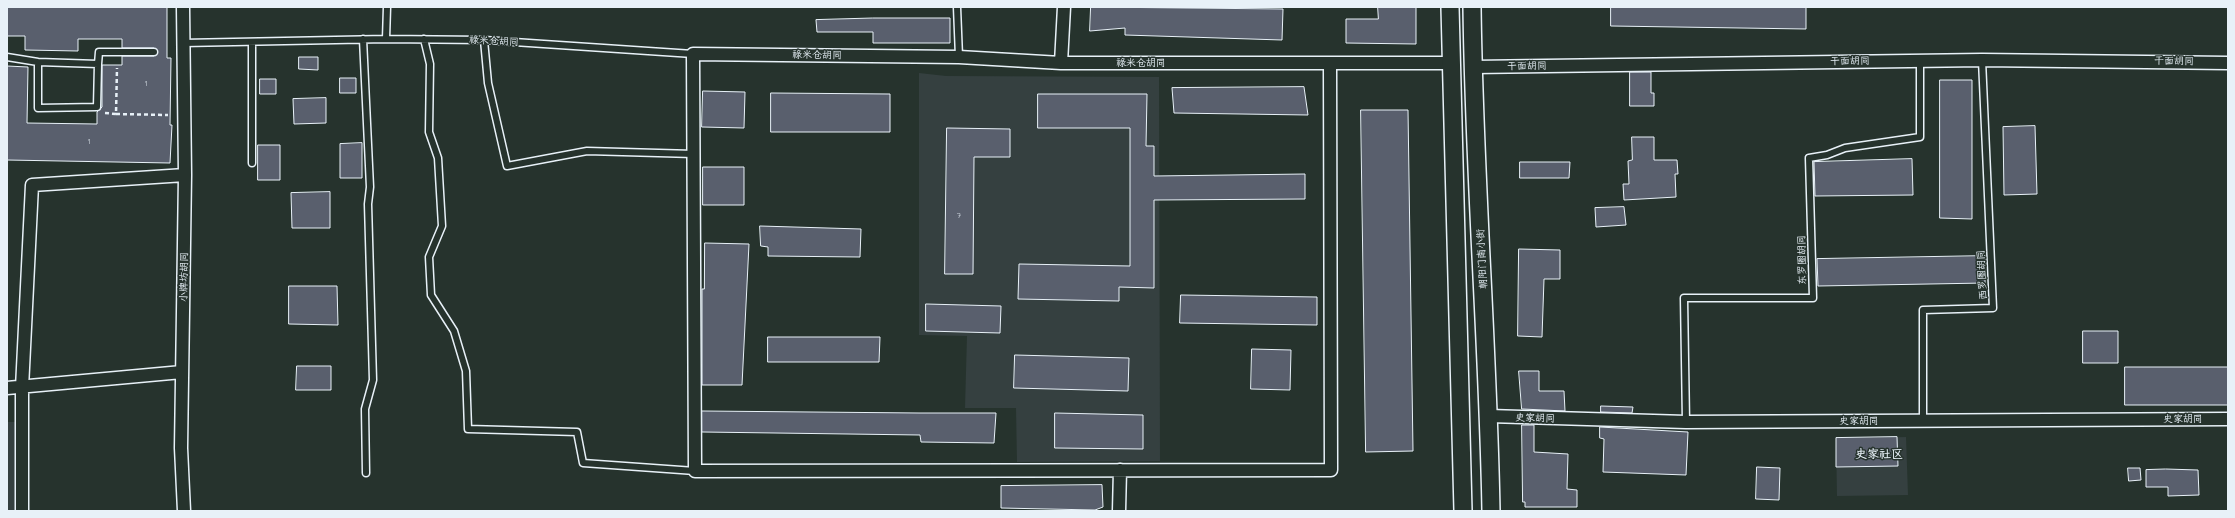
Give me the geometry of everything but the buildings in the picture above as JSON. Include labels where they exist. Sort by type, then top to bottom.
[{"type":"main road","points":[[1450,7],[1463,511]]},
{"type":"main road","name":"朝阳门南小街","points":[[1472,7],[1473,67],[1490,416],[1491,511]]},
{"type":"street","name":"小牌坊胡同","points":[[183,7],[185,175],[181,448],[184,511]]},
{"type":"street","points":[[1061,63],[1064,7]]},
{"type":"street","name":"禄米仓胡同","points":[[693,54],[959,57],[1061,63],[1452,63]]},
{"type":"street","points":[[693,54],[695,471],[1331,470],[1330,64]]},
{"type":"street","name":"干面胡同","points":[[1473,67],[1920,60],[2228,63]]},
{"type":"street","points":[[22,511],[22,388],[32,185],[185,175]]},
{"type":"street","points":[[7,388],[22,388],[182,372]]},
{"type":"street","name":"史家胡同","points":[[1490,416],[1686,422],[2228,419]]},
{"type":"street","points":[[1119,511],[1120,470]]},
{"type":"lane","points":[[386,39],[387,7]]},
{"type":"lane","points":[[957,7],[959,57]]},
{"type":"lane","name":"禄米仓胡同","points":[[183,43],[363,39],[484,40],[693,54]]},
{"type":"lane","points":[[363,39],[370,187],[368,204],[373,380],[365,409],[366,473]]},
{"type":"lane","points":[[424,39],[430,64],[429,132],[438,158],[442,226],[429,257],[431,295],[454,331],[466,371],[468,429],[577,432],[583,463],[695,471]]},
{"type":"lane","points":[[484,40],[488,83],[506,166],[587,151],[694,154]]},
{"type":"lane","points":[[252,42],[252,162]]},
{"type":"lane","points":[[38,62],[38,108],[97,107],[98,52],[154,52]]},
{"type":"lane","points":[[7,57],[38,62],[98,64]]},
{"type":"lane","name":"东罗圈胡同","points":[[1686,422],[1684,298],[1813,298],[1809,158],[1827,155],[1845,148],[1920,137],[1920,60]]},
{"type":"lane","name":"西罗圈胡同","points":[[1923,421],[1923,310],[1993,308],[1982,60]]},
{"type":"path","points":[[116,114],[117,68]]},
{"type":"path","points":[[97,107],[97,113],[168,115]]},
{"type":"shaded area","points":[[919,73],[946,76],[1159,77],[1160,461],[1017,462],[1016,408],[965,408],[967,336],[919,335]]},
{"type":"shaded area","points":[[7,422],[15,422],[16,511],[7,511]]},
{"type":"shaded area","points":[[1906,437],[1908,495],[1837,496],[1836,439]]},
{"type":"district","name":"史家社区","points":[[1879,454]]}]
